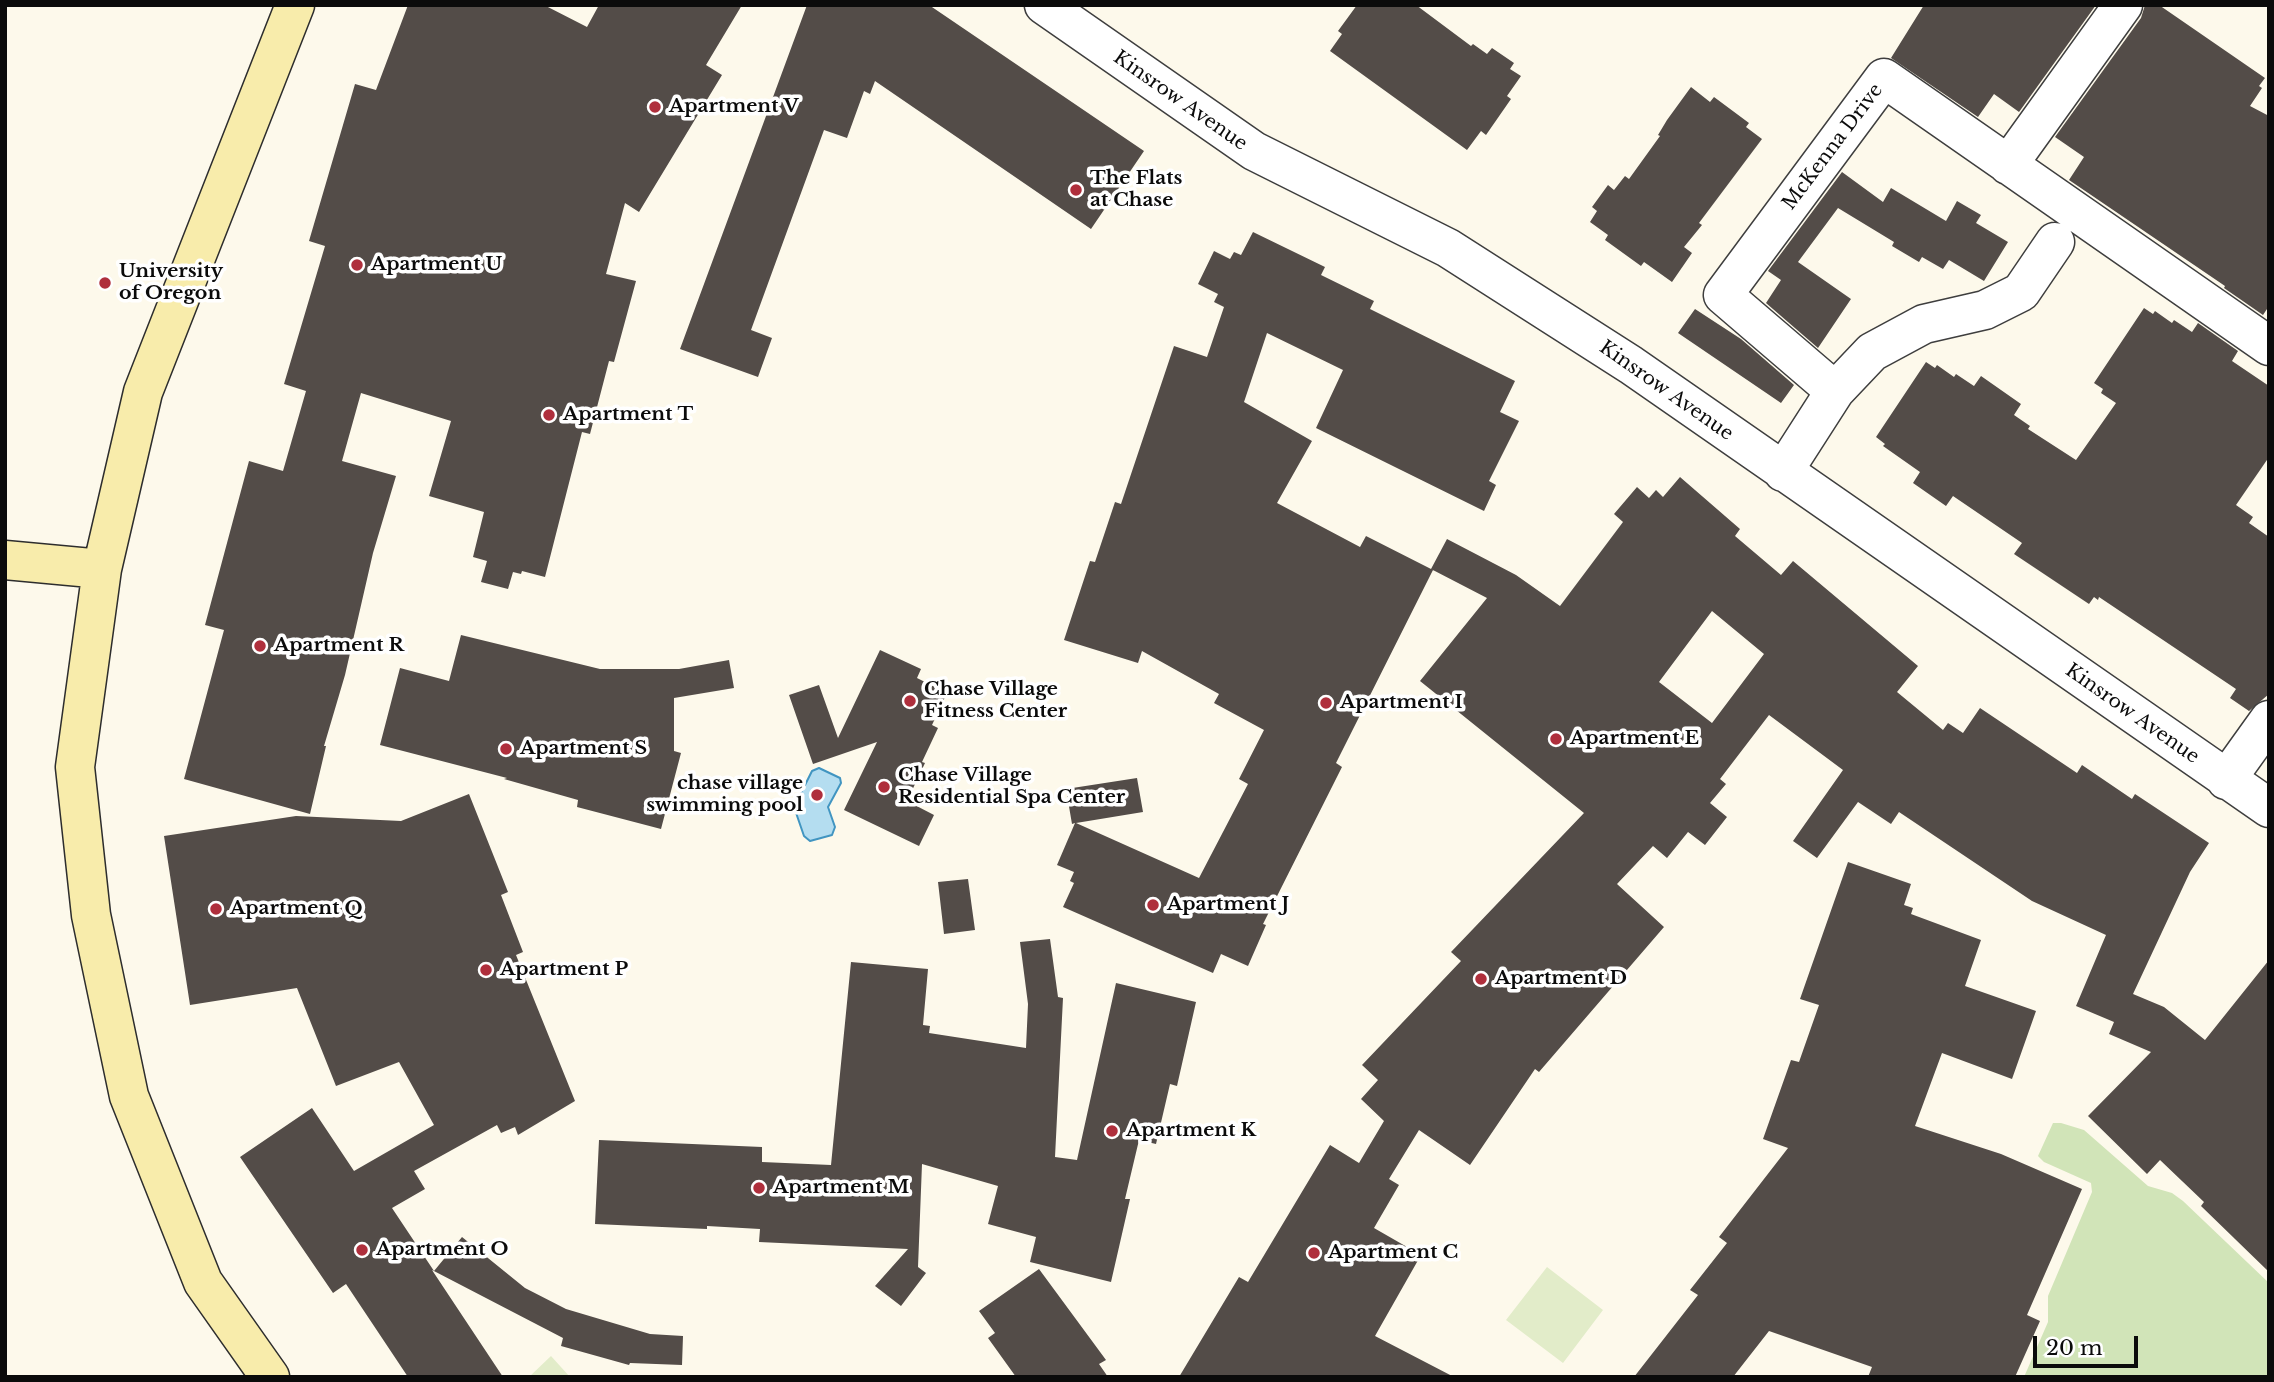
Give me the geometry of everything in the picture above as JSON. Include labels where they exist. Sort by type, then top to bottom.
[{"type":"main road","points":[[270,1377],[203,1282],[128,1096],[91,915],[75,768],[102,569],[143,392],[295,5]]},
{"type":"main road","points":[[5,560],[102,569]]},
{"type":"street","name":"Kinsrow Avenue","points":[[1044,5],[1254,152],[1448,248],[1631,365],[2269,808]]},
{"type":"street","points":[[2008,165],[2123,5]]},
{"type":"street","name":"McKenna Drive","points":[[1835,391],[1723,295],[1884,78],[2269,346]]},
{"type":"street","points":[[1783,472],[1835,391],[1872,352],[1924,324],[1985,310],[2021,292],[2055,242]]},
{"type":"street","points":[[2227,780],[2269,720]]},
{"type":"green space","points":[[2053,1123],[2084,1130],[2148,1186],[2172,1193],[2183,1201],[2269,1283],[2269,1377],[2024,1377],[2048,1322],[2048,1296],[2092,1192],[2091,1183],[2044,1162],[2038,1156]]},
{"type":"green space","points":[[1547,1267],[1603,1310],[1563,1363],[1506,1320]]},
{"type":"green space","points":[[551,1356],[570,1377],[529,1377]]},
{"type":"water","name":"chase village swimming pool","points":[[819,768],[840,778],[841,783],[828,807],[835,827],[832,835],[810,841],[804,836],[794,807],[812,771]]},
{"type":"building","points":[[408,5],[544,5],[587,27],[599,5],[742,5],[706,65],[722,75],[639,212],[625,203],[606,274],[636,281],[614,362],[609,361],[590,434],[582,432],[545,577],[522,571],[521,574],[513,572],[508,589],[481,582],[487,561],[473,557],[484,512],[429,496],[451,421],[361,393],[342,461],[396,476],[373,553],[345,675],[324,746],[310,814],[184,779],[224,630],[205,625],[249,461],[283,471],[306,391],[284,384],[325,246],[309,241],[355,84],[376,90]]},
{"type":"building","name":"The Flats at Chase","points":[[807,5],[929,5],[1144,151],[1091,229],[875,81],[870,94],[864,91],[847,138],[824,130],[751,330],[772,338],[758,377],[680,349]]},
{"type":"building","points":[[1357,5],[1416,5],[1471,46],[1473,44],[1487,54],[1492,48],[1514,63],[1510,69],[1521,76],[1507,96],[1511,99],[1486,135],[1481,131],[1467,150],[1330,51],[1342,34],[1338,31]]},
{"type":"building","points":[[1924,5],[2096,5],[2019,112],[1994,94],[1978,117],[1891,58]]},
{"type":"building","points":[[2145,5],[2159,5],[2265,78],[2250,106],[2269,116],[2269,306],[2263,315],[2069,180],[2084,157],[2055,137],[2141,18]]},
{"type":"building","points":[[1691,87],[1710,102],[1714,97],[1749,123],[1746,127],[1762,139],[1699,223],[1702,225],[1684,247],[1692,253],[1672,282],[1644,262],[1641,266],[1605,240],[1608,235],[1590,222],[1597,211],[1592,207],[1608,185],[1614,190],[1625,176],[1629,179]]},
{"type":"building","points":[[1842,172],[1883,202],[1891,188],[1946,221],[1957,201],[1981,215],[1976,223],[2008,242],[1984,281],[1949,260],[1943,269],[1922,257],[1919,262],[1892,246],[1894,242],[1838,208],[1798,262],[1851,299],[1818,348],[1766,303],[1781,280],[1768,271]]},
{"type":"building","points":[[1253,232],[1325,267],[1321,275],[1374,301],[1370,309],[1515,381],[1500,412],[1519,421],[1489,481],[1496,485],[1484,511],[1316,428],[1343,370],[1267,333],[1244,402],[1312,441],[1277,503],[1360,547],[1366,536],[1433,570],[1336,763],[1342,767],[1263,924],[1266,925],[1248,966],[1221,954],[1213,973],[1063,907],[1074,883],[1070,881],[1074,872],[1057,865],[1075,823],[1072,824],[1066,789],[1137,778],[1143,812],[1076,823],[1199,878],[1248,784],[1239,779],[1264,730],[1214,703],[1219,694],[1142,651],[1138,663],[1064,640],[1090,561],[1095,562],[1115,502],[1121,504],[1174,346],[1207,357],[1224,307],[1214,302],[1218,294],[1198,284],[1214,251],[1230,259],[1234,252],[1241,255]]},
{"type":"building","points":[[2144,308],[2153,314],[2155,311],[2172,323],[2174,320],[2192,332],[2198,323],[2238,351],[2232,361],[2269,386],[2269,457],[2236,505],[2253,517],[2249,523],[2269,537],[2269,694],[2249,711],[2230,698],[2236,689],[2099,597],[2098,600],[2094,597],[2089,604],[2014,554],[2022,543],[1953,496],[1946,506],[1913,483],[1920,472],[1883,446],[1885,444],[1876,437],[1926,362],[1935,368],[1937,365],[1954,377],[1956,374],[1974,386],[1981,376],[2021,404],[2014,415],[2030,426],[2028,429],[2076,460],[2116,403],[2101,393],[2103,389],[2094,383]]},
{"type":"building","points":[[1695,309],[1741,339],[1794,385],[1781,403],[1678,333]]},
{"type":"building","points":[[1680,477],[1740,529],[1735,536],[1781,575],[1793,561],[1918,666],[1897,692],[1943,730],[1948,723],[1963,733],[1980,708],[2077,773],[2082,765],[2132,799],[2135,794],[2209,843],[2190,872],[2133,994],[2164,1007],[2205,1040],[2269,960],[2269,1272],[2201,1206],[2204,1202],[2160,1160],[2147,1174],[2088,1116],[2151,1052],[2109,1034],[2114,1022],[2076,1006],[2106,935],[2032,901],[1899,812],[1891,824],[1858,802],[1817,858],[1793,841],[1843,770],[1769,715],[1720,779],[1726,784],[1710,803],[1727,817],[1705,845],[1688,832],[1667,858],[1653,846],[1617,884],[1664,927],[1539,1072],[1535,1069],[1470,1165],[1419,1130],[1389,1179],[1399,1185],[1374,1228],[1421,1255],[1375,1336],[1454,1377],[1179,1377],[1239,1277],[1248,1282],[1330,1145],[1359,1163],[1384,1121],[1361,1099],[1378,1080],[1362,1065],[1461,961],[1451,952],[1584,813],[1420,681],[1487,598],[1431,569],[1447,539],[1516,575],[1560,606],[1623,522],[1614,514],[1637,487],[1649,498],[1656,490],[1663,497]],"holes":[[[1712,611],[1764,654],[1712,723],[1659,682]]]},
{"type":"building","points":[[461,635],[600,669],[679,669],[729,660],[734,688],[674,698],[674,751],[681,753],[661,829],[577,807],[578,800],[504,779],[507,778],[380,745],[400,668],[449,681]]},
{"type":"building","points":[[880,650],[921,669],[917,678],[947,693],[932,725],[938,728],[907,801],[934,815],[919,846],[844,810],[877,742],[813,764],[789,695],[819,685],[838,738]]},
{"type":"building","points":[[469,794],[508,892],[501,895],[523,952],[516,955],[575,1101],[518,1135],[515,1127],[501,1133],[497,1125],[414,1171],[425,1189],[392,1208],[434,1271],[462,1237],[525,1288],[566,1309],[650,1334],[683,1336],[682,1365],[629,1365],[561,1346],[563,1338],[432,1270],[503,1377],[408,1377],[346,1284],[333,1293],[240,1157],[312,1108],[354,1171],[434,1125],[399,1062],[336,1086],[297,988],[190,1005],[164,836],[296,816],[401,821]]},
{"type":"building","points":[[1848,862],[1911,884],[1904,905],[1913,908],[1911,914],[1981,940],[1965,986],[2036,1011],[2012,1079],[1942,1053],[1915,1126],[2001,1154],[2082,1189],[2027,1315],[2040,1321],[2015,1377],[1868,1377],[1872,1367],[1769,1331],[1733,1377],[1634,1377],[1698,1295],[1690,1290],[1727,1243],[1719,1237],[1788,1148],[1763,1139],[1791,1060],[1799,1062],[1819,1005],[1800,999]]},
{"type":"building","points":[[968,879],[975,930],[944,934],[938,882]]},
{"type":"building","points":[[1050,939],[1058,997],[1063,998],[1055,1157],[1077,1160],[1116,983],[1196,1002],[1177,1086],[1170,1084],[1156,1144],[1139,1140],[1125,1199],[1130,1199],[1111,1282],[1030,1262],[1036,1237],[988,1224],[998,1186],[922,1164],[918,1267],[926,1273],[901,1306],[875,1286],[908,1249],[759,1242],[760,1229],[595,1224],[599,1140],[762,1147],[762,1162],[831,1165],[851,962],[928,969],[923,1025],[930,1026],[929,1033],[1026,1048],[1028,1004],[1020,942]]},
{"type":"building","points":[[1039,1269],[1106,1360],[1099,1364],[1108,1377],[1016,1377],[988,1338],[995,1333],[979,1311]]},
{"type":"place","name":"Apartment V","points":[[655,107]]},
{"type":"place","name":"The Flats at Chase","points":[[1076,190]]},
{"type":"place","name":"Apartment U","points":[[357,265]]},
{"type":"place","name":"University of Oregon","points":[[105,283]]},
{"type":"place","name":"Apartment T","points":[[549,415]]},
{"type":"place","name":"Apartment R","points":[[260,646]]},
{"type":"place","name":"Chase Village Fitness Center","points":[[910,701]]},
{"type":"place","name":"Apartment I","points":[[1326,703]]},
{"type":"place","name":"Apartment E","points":[[1556,739]]},
{"type":"place","name":"Apartment S","points":[[506,749]]},
{"type":"place","name":"Chase Village Residential Spa Center","points":[[884,787]]},
{"type":"place","name":"chase village swimming pool","points":[[817,795]]},
{"type":"place","name":"Apartment J","points":[[1153,905]]},
{"type":"place","name":"Apartment Q","points":[[216,909]]},
{"type":"place","name":"Apartment P","points":[[486,970]]},
{"type":"place","name":"Apartment D","points":[[1481,979]]},
{"type":"place","name":"Apartment K","points":[[1112,1131]]},
{"type":"place","name":"Apartment M","points":[[759,1188]]},
{"type":"place","name":"Apartment O","points":[[362,1250]]},
{"type":"place","name":"Apartment C","points":[[1314,1253]]}]
